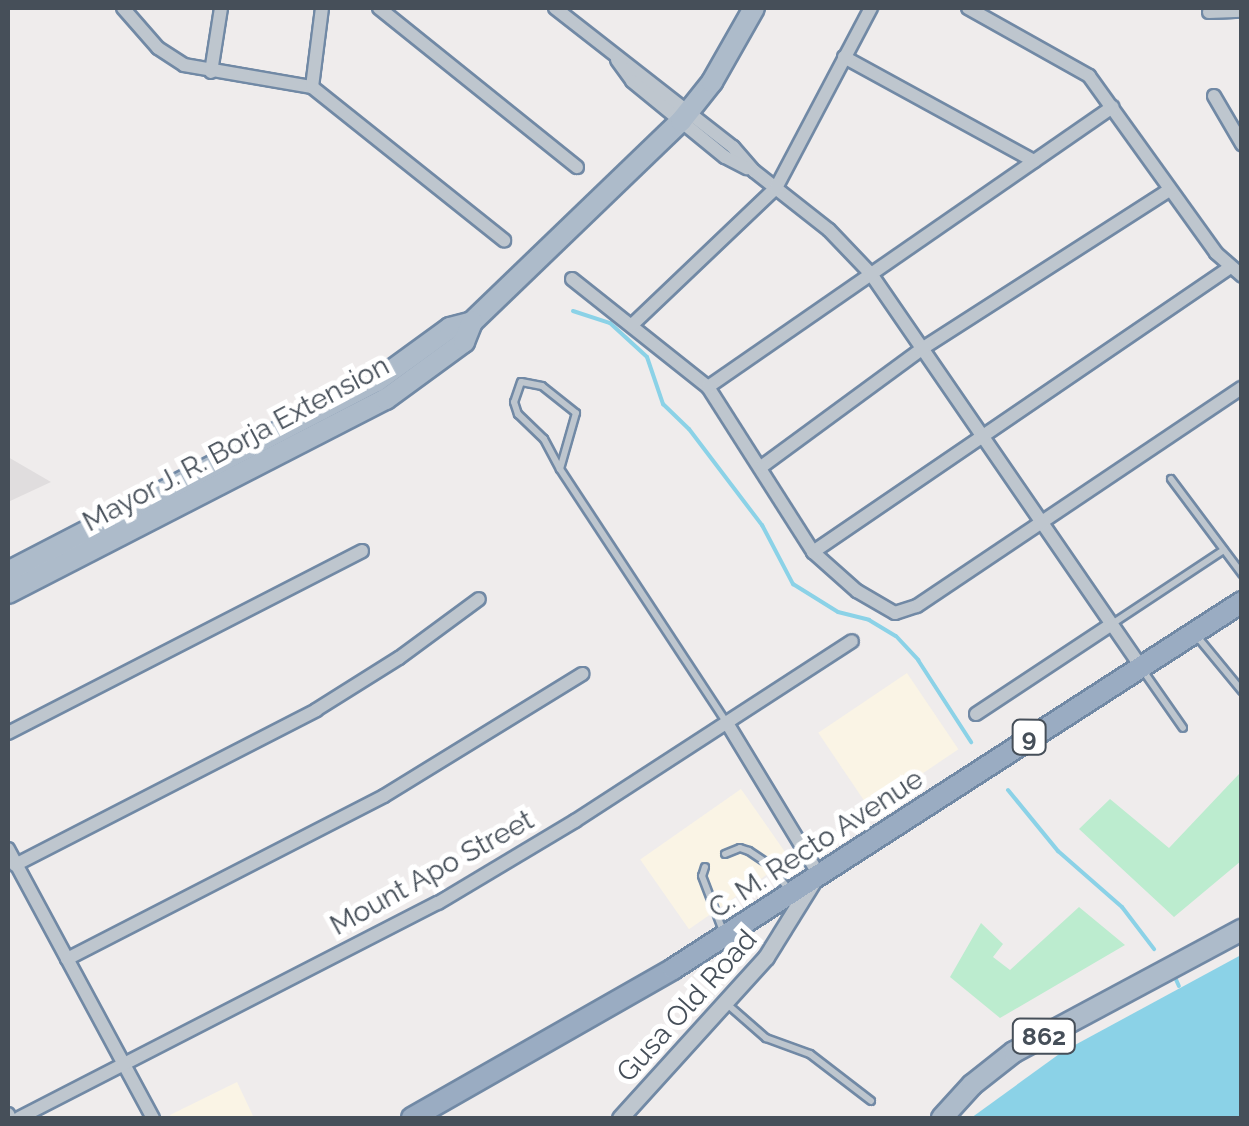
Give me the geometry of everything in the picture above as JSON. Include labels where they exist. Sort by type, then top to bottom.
[{"type":"highway","name":"C. M. Recto Avenue","points":[[412,1118],[550,1043],[726,936],[1242,602]]},
{"type":"main road","name":"Mayor J. R. Borja Extension","points":[[8,594],[132,520],[279,444],[386,400],[430,370],[464,342],[484,311],[685,116],[712,82],[754,8]]},
{"type":"main road","name":"Mayor J. R. Borja Extension","points":[[8,572],[132,520]]},
{"type":"main road","name":"862","points":[[942,1118],[972,1085],[1014,1052],[1242,930]]},
{"type":"street","points":[[123,8],[158,48],[184,64],[211,72],[312,87],[504,240]]},
{"type":"street","points":[[211,72],[220,8]]},
{"type":"street","points":[[312,87],[322,8]]},
{"type":"street","points":[[379,8],[578,167]]},
{"type":"street","points":[[555,8],[615,56],[641,71],[685,116],[829,230],[871,274],[1140,666]]},
{"type":"street","points":[[633,324],[776,188],[871,8]]},
{"type":"street","points":[[813,552],[1235,272],[1082,71],[968,8]]},
{"type":"street","points":[[1209,12],[1242,11]]},
{"type":"street","points":[[844,57],[1034,161]]},
{"type":"street","points":[[1214,96],[1242,144]]},
{"type":"street","points":[[708,386],[1112,107]]},
{"type":"street","points":[[761,467],[920,350],[1170,190]]},
{"type":"street","points":[[572,280],[708,386],[813,552],[857,592],[896,614],[907,613],[1242,388]]},
{"type":"street","points":[[8,733],[362,551]]},
{"type":"street","points":[[16,865],[316,710],[398,658],[479,599]]},
{"type":"street","points":[[976,714],[1112,624]]},
{"type":"street","name":"Mount Apo Street","points":[[19,1118],[438,903],[727,723],[852,640]]},
{"type":"street","points":[[68,959],[384,796],[582,674]]},
{"type":"street","points":[[727,723],[818,873]]},
{"type":"street","points":[[8,849],[153,1118]]},
{"type":"street","name":"Gusa Old Road","points":[[620,1118],[726,1003],[790,926],[818,873]]},
{"type":"lane","points":[[560,469],[576,412],[542,386],[521,382],[514,392],[518,414],[544,439],[560,469],[727,723]]},
{"type":"lane","points":[[1170,479],[1242,574]]},
{"type":"lane","points":[[1112,624],[1224,550]]},
{"type":"lane","points":[[1194,632],[1242,691]]},
{"type":"lane","points":[[1140,666],[1183,728]]},
{"type":"lane","points":[[726,854],[740,848],[749,850],[767,863],[791,891]]},
{"type":"lane","points":[[706,867],[702,876],[726,936]]},
{"type":"lane","points":[[726,1003],[766,1038],[810,1054],[871,1100]]},
{"type":"shaded area","points":[[8,457],[51,482],[8,502]]},
{"type":"shaded area","points":[[907,673],[958,749],[870,809],[818,733]]},
{"type":"shaded area","points":[[741,789],[790,859],[689,929],[640,860]]},
{"type":"shaded area","points":[[237,1082],[254,1118],[171,1118],[170,1115]]},
{"type":"green space","points":[[1239,774],[1241,861],[1174,917],[1079,829],[1110,799],[1169,848]]},
{"type":"green space","points":[[1079,907],[1125,945],[1000,1018],[950,977],[981,923],[1003,944],[993,957],[1010,970]]},
{"type":"water","points":[[1241,955],[1241,1118],[971,1118],[1062,1052]]},
{"type":"waterway","points":[[573,311],[610,323],[647,357],[663,404],[689,429],[762,525],[793,584],[838,612],[869,620],[896,636],[918,660],[971,742]]},
{"type":"waterway","points":[[1008,790],[1058,851],[1122,907],[1154,949]]},
{"type":"waterway","points":[[1174,975],[1179,986]]}]
